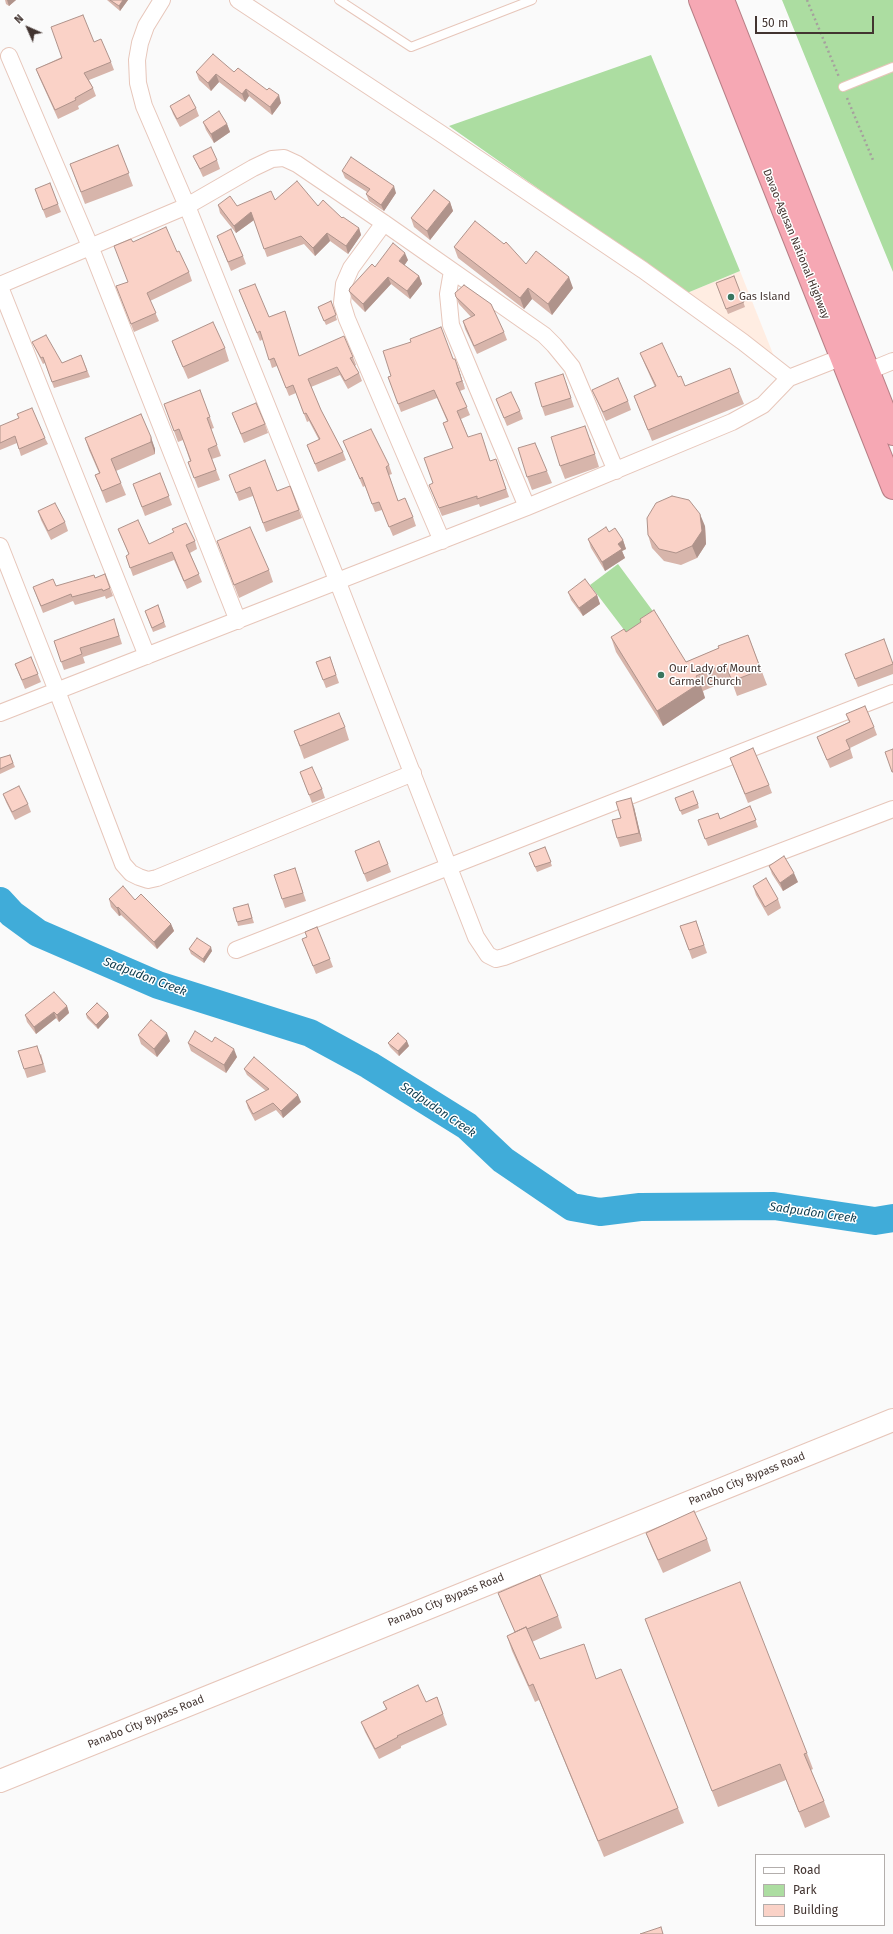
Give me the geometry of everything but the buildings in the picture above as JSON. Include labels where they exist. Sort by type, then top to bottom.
[{"type":"highway","name":"Davao-Agusan National Highway","points":[[700,0],[759,121]]},
{"type":"highway","name":"Davao-Agusan National Highway","points":[[722,0],[759,121],[859,375],[893,488]]},
{"type":"highway","name":"Davao-Agusan National Highway","points":[[859,375],[893,434]]},
{"type":"main road","name":"Panabo City Bypass Road","points":[[0,1781],[893,1420]]},
{"type":"street","points":[[162,0],[146,26],[140,43],[137,60],[138,83],[144,106],[337,580],[476,938],[488,956],[496,959],[893,810]]},
{"type":"street","points":[[238,0],[408,111],[643,270],[743,342],[789,378]]},
{"type":"street","points":[[9,56],[90,246],[238,621]]},
{"type":"street","points":[[147,656],[0,286],[186,206],[253,168],[272,159],[284,158],[297,164],[544,335],[564,355],[572,367],[616,471]]},
{"type":"street","points":[[384,223],[351,268],[344,284],[342,303],[347,319],[442,540]]},
{"type":"street","points":[[452,271],[448,294],[451,325],[527,507]]},
{"type":"street","points":[[0,713],[238,621],[337,580],[616,471],[749,414],[763,405],[789,378],[850,354]]},
{"type":"street","points":[[859,375],[893,361]]},
{"type":"street","points":[[0,546],[58,691],[123,864],[131,873],[148,880],[157,878],[413,774]]},
{"type":"street","points":[[236,950],[893,693]]},
{"type":"lane","points":[[339,0],[411,47],[532,0]]},
{"type":"lane","points":[[843,87],[893,68]]},
{"type":"shaded area","points":[[740,271],[775,359],[687,293]]},
{"type":"green space","points":[[782,0],[893,0],[893,272],[856,182]]},
{"type":"green space","points":[[651,55],[740,271],[687,293],[449,126]]},
{"type":"green space","points":[[618,564],[655,614],[628,635],[590,585]]},
{"type":"waterway","name":"Sadpudon Creek","points":[[0,901],[12,914],[38,933],[158,985],[310,1033],[369,1065],[467,1126],[503,1160],[572,1207],[600,1212],[640,1207],[774,1206],[875,1221],[893,1218]]},
{"type":"place","name":"Gas Island","points":[[731,297]]},
{"type":"place","name":"Our Lady of Mount Carmel Church","points":[[661,675]]}]
